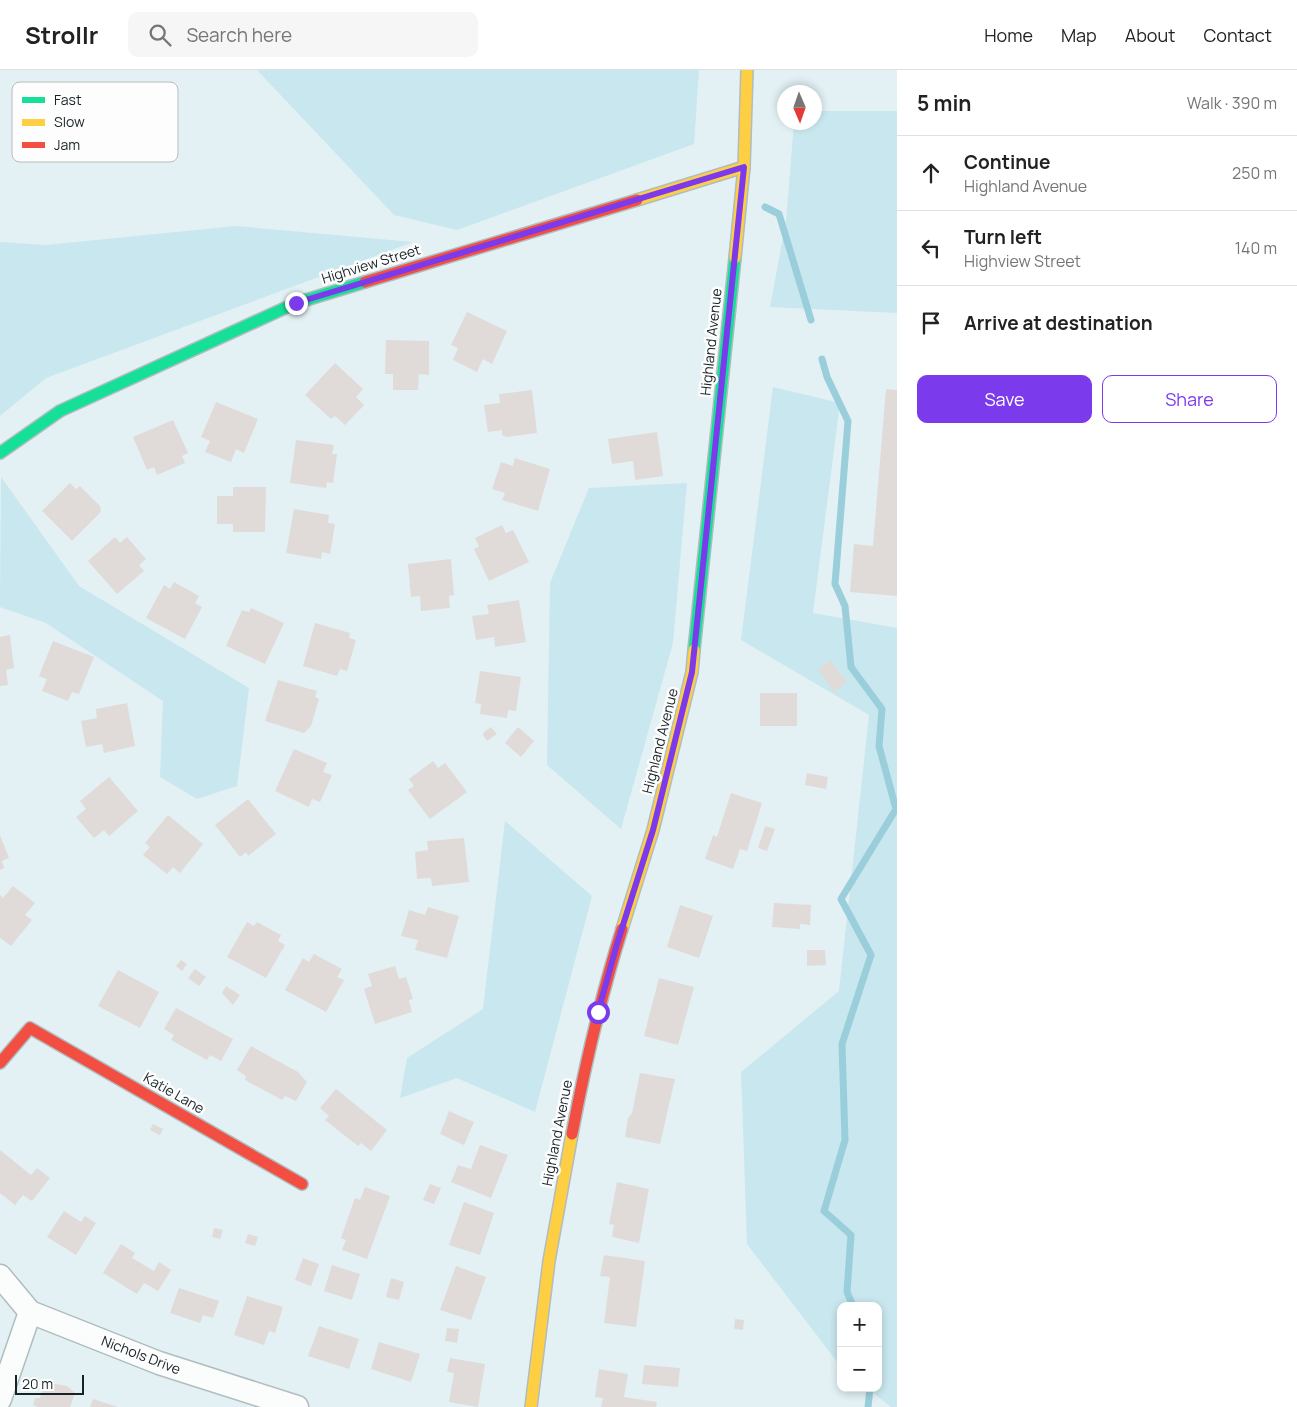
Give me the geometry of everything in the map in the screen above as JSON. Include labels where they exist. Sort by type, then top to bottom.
[{"type":"main road","name":"Highland Avenue","points":[[531,1407],[549,1261],[582,1081],[607,978],[653,830],[692,672],[744,167],[746,70]]},
{"type":"main road","name":"Highview Street","points":[[0,453],[60,411],[296,303],[744,167]]},
{"type":"main road","name":"Katie Lane","points":[[0,1063],[30,1028],[302,1184]]},
{"type":"street","name":"Nichols Drive","points":[[0,1276],[30,1312],[159,1363],[297,1407]]},
{"type":"street","points":[[0,1399],[30,1312]]},
{"type":"shaded area","points":[[257,70],[699,70],[694,144],[457,230],[394,215]]},
{"type":"shaded area","points":[[822,111],[897,111],[897,313],[770,307],[786,221],[793,130],[822,130]]},
{"type":"shaded area","points":[[236,226],[413,242],[46,378],[0,416],[0,242],[46,245]]},
{"type":"shaded area","points":[[773,387],[840,403],[813,613],[897,628],[897,1407],[891,1407],[872,1392],[882,1392],[882,1302],[837,1302],[837,1362],[747,1244],[741,1072],[839,991],[869,715],[741,640]]},
{"type":"shaded area","points":[[1,477],[79,586],[249,688],[237,786],[197,799],[160,777],[163,701],[46,623],[0,607]]},
{"type":"shaded area","points":[[687,483],[673,643],[621,829],[547,765],[550,583],[589,488]]},
{"type":"shaded area","points":[[505,821],[592,896],[535,1112],[457,1078],[400,1098],[407,1058],[483,1009]]},
{"type":"building","points":[[467,312],[507,331],[492,364],[483,359],[477,372],[453,360],[458,348],[451,345]]},
{"type":"building","points":[[386,340],[429,341],[429,375],[419,374],[418,390],[393,390],[393,374],[385,374]]},
{"type":"building","points":[[335,363],[363,389],[356,397],[364,405],[345,425],[335,416],[331,419],[305,395]]},
{"type":"building","points":[[886,389],[897,390],[897,596],[850,592],[854,544],[873,546]]},
{"type":"building","points":[[532,390],[537,433],[506,437],[502,435],[502,430],[488,432],[484,405],[500,403],[499,394]]},
{"type":"building","points":[[216,402],[258,419],[244,453],[236,449],[231,462],[205,452],[210,441],[201,437]]},
{"type":"building","points":[[173,420],[188,453],[182,456],[185,463],[157,475],[154,467],[147,470],[133,437]]},
{"type":"building","points":[[657,432],[663,476],[635,480],[633,461],[612,464],[608,439]]},
{"type":"building","points":[[296,440],[334,445],[332,454],[337,454],[333,483],[327,482],[326,488],[290,483]]},
{"type":"building","points":[[515,458],[550,469],[538,511],[502,500],[505,493],[492,489],[501,462],[513,466]]},
{"type":"building","points":[[70,483],[76,489],[80,486],[100,506],[101,512],[72,541],[42,511]]},
{"type":"building","points":[[233,487],[266,487],[265,532],[233,532],[233,524],[217,524],[217,496],[233,496]]},
{"type":"building","points":[[294,509],[329,515],[328,523],[335,524],[330,554],[322,552],[321,559],[286,553]]},
{"type":"building","points":[[502,525],[506,533],[513,530],[529,562],[489,581],[474,549],[479,546],[475,538]]},
{"type":"building","points":[[115,537],[120,543],[127,537],[146,559],[139,565],[144,571],[117,594],[88,561]]},
{"type":"building","points":[[451,559],[454,595],[449,596],[450,608],[421,611],[420,596],[411,597],[408,564]]},
{"type":"building","points":[[174,582],[199,596],[195,603],[202,607],[185,639],[146,618],[164,585],[170,589]]},
{"type":"building","points":[[519,600],[526,642],[495,647],[494,637],[476,640],[472,616],[489,614],[487,605]]},
{"type":"building","points":[[251,608],[284,623],[265,664],[226,646],[242,610],[249,612]]},
{"type":"building","points":[[315,623],[350,633],[349,638],[356,640],[347,671],[340,669],[337,676],[303,666]]},
{"type":"building","points":[[10,635],[14,668],[6,670],[8,685],[0,686],[0,637]]},
{"type":"building","points":[[53,641],[94,657],[79,694],[72,692],[68,701],[42,691],[47,679],[39,676]]},
{"type":"building","points":[[830,660],[847,682],[834,692],[818,670]]},
{"type":"building","points":[[480,671],[521,677],[516,711],[508,710],[507,718],[480,714],[481,704],[475,703]]},
{"type":"building","points":[[278,680],[317,691],[315,697],[319,699],[311,726],[304,733],[265,721]]},
{"type":"building","points":[[760,693],[797,693],[797,726],[760,726]]},
{"type":"building","points":[[127,703],[135,746],[104,753],[102,744],[86,747],[81,721],[97,718],[96,709]]},
{"type":"building","points":[[491,727],[497,734],[487,741],[483,735]]},
{"type":"building","points":[[518,727],[534,741],[521,757],[505,743]]},
{"type":"building","points":[[294,749],[327,763],[323,772],[332,775],[320,802],[312,799],[309,807],[275,791]]},
{"type":"building","points":[[433,761],[438,768],[445,763],[467,792],[430,819],[408,790],[414,786],[409,779]]},
{"type":"building","points":[[807,773],[828,777],[826,789],[805,785]]},
{"type":"building","points":[[109,777],[138,811],[109,836],[104,830],[94,838],[76,817],[86,809],[80,801]]},
{"type":"building","points":[[731,793],[762,803],[747,851],[740,849],[733,869],[705,859],[713,835],[717,837]]},
{"type":"building","points":[[248,799],[276,834],[248,856],[246,852],[240,857],[215,825]]},
{"type":"building","points":[[168,815],[203,844],[180,873],[173,867],[167,874],[143,855],[150,847],[145,843]]},
{"type":"building","points":[[765,826],[775,829],[767,851],[758,848]]},
{"type":"building","points":[[0,835],[9,858],[2,861],[4,868],[0,870]]},
{"type":"building","points":[[464,838],[469,882],[432,886],[431,878],[417,879],[415,852],[428,850],[427,841]]},
{"type":"building","points":[[13,886],[35,903],[25,915],[32,920],[11,946],[0,938],[0,895],[3,898]]},
{"type":"building","points":[[774,903],[811,905],[810,925],[800,924],[800,929],[772,927]]},
{"type":"building","points":[[680,905],[713,916],[699,958],[667,947]]},
{"type":"building","points":[[428,907],[459,916],[447,958],[415,950],[418,940],[401,936],[409,910],[425,915]]},
{"type":"building","points":[[247,922],[254,926],[257,922],[281,935],[278,941],[285,945],[266,978],[227,957]]},
{"type":"building","points":[[807,950],[825,950],[826,965],[807,966]]},
{"type":"building","points":[[314,954],[342,969],[337,977],[344,980],[326,1012],[285,990],[303,958],[309,962]]},
{"type":"building","points":[[181,960],[187,964],[182,971],[176,966]]},
{"type":"building","points":[[395,966],[399,979],[406,977],[413,999],[409,1000],[412,1012],[375,1024],[364,989],[372,986],[368,974]]},
{"type":"building","points":[[195,969],[206,977],[199,986],[188,978]]},
{"type":"building","points":[[118,970],[159,992],[140,1028],[98,1006]]},
{"type":"building","points":[[659,978],[694,987],[678,1045],[644,1036]]},
{"type":"building","points":[[226,986],[240,995],[233,1005],[222,993]]},
{"type":"building","points":[[176,1008],[233,1039],[221,1061],[210,1055],[207,1060],[171,1040],[174,1035],[164,1029]]},
{"type":"building","points":[[251,1046],[298,1072],[307,1082],[296,1101],[285,1096],[282,1100],[245,1080],[246,1076],[237,1070]]},
{"type":"building","points":[[640,1073],[675,1079],[660,1144],[625,1137]]},
{"type":"building","points":[[336,1089],[387,1130],[371,1151],[361,1143],[358,1146],[325,1120],[329,1116],[320,1108]]},
{"type":"building","points":[[449,1111],[474,1122],[464,1145],[440,1134]]},
{"type":"building","points":[[153,1124],[163,1129],[160,1135],[150,1130]]},
{"type":"building","points":[[480,1145],[508,1155],[491,1198],[451,1182],[458,1165],[471,1169]]},
{"type":"building","points":[[0,1150],[31,1175],[37,1168],[50,1178],[32,1201],[23,1195],[15,1205],[0,1193]]},
{"type":"building","points":[[617,1182],[649,1189],[639,1243],[612,1237],[614,1225],[609,1224]]},
{"type":"building","points":[[430,1184],[441,1188],[434,1204],[423,1200]]},
{"type":"building","points":[[365,1187],[390,1196],[367,1259],[342,1250],[346,1240],[341,1238],[355,1198],[360,1200]]},
{"type":"building","points":[[464,1202],[494,1213],[480,1255],[449,1245]]},
{"type":"building","points":[[64,1211],[81,1222],[85,1216],[96,1223],[76,1255],[47,1237]]},
{"type":"building","points":[[214,1228],[223,1230],[220,1239],[212,1237]]},
{"type":"building","points":[[248,1234],[258,1237],[255,1246],[245,1243]]},
{"type":"building","points":[[121,1244],[135,1253],[132,1258],[154,1271],[159,1262],[171,1270],[158,1291],[144,1283],[137,1294],[103,1273]]},
{"type":"building","points":[[604,1255],[645,1261],[636,1327],[604,1323],[610,1277],[600,1276]]},
{"type":"building","points":[[303,1258],[319,1264],[311,1286],[295,1280]]},
{"type":"building","points":[[332,1265],[360,1274],[352,1300],[324,1291]]},
{"type":"building","points":[[456,1266],[486,1277],[471,1320],[440,1310]]},
{"type":"building","points":[[391,1278],[404,1282],[399,1300],[386,1297]]},
{"type":"building","points":[[179,1288],[219,1301],[213,1318],[203,1315],[200,1323],[170,1313]]},
{"type":"building","points":[[247,1296],[283,1307],[275,1333],[269,1331],[264,1345],[234,1335]]},
{"type":"building","points":[[735,1319],[744,1320],[743,1330],[734,1329]]},
{"type":"building","points":[[319,1326],[359,1339],[349,1369],[308,1356]]},
{"type":"building","points":[[447,1328],[459,1329],[457,1343],[445,1341]]},
{"type":"building","points":[[379,1342],[420,1354],[411,1382],[371,1369]]},
{"type":"building","points":[[450,1358],[485,1364],[478,1407],[449,1402],[454,1373],[447,1372]]},
{"type":"building","points":[[644,1365],[680,1368],[678,1387],[642,1384]]},
{"type":"building","points":[[599,1369],[628,1374],[624,1397],[657,1402],[656,1407],[601,1407],[603,1398],[595,1397]]},
{"type":"building","points":[[45,1382],[67,1386],[75,1393],[70,1407],[38,1407],[33,1405],[35,1398],[40,1398]]},
{"type":"building","points":[[93,1399],[118,1407],[90,1407]]},
{"type":"waterway","points":[[765,207],[779,214],[811,320]]},
{"type":"waterway","points":[[822,359],[827,377],[848,421],[835,584],[845,606],[851,667],[882,709],[879,746],[896,809],[841,899],[871,955],[842,1044],[845,1140],[824,1211],[851,1235],[847,1292],[851,1302]]},
{"type":"waterway","points":[[868,1407],[870,1392]]},
{"type":"traffic: fast","points":[[694,650],[735,258]]},
{"type":"traffic: fast","points":[[0,453],[60,411],[296,303],[365,282]]},
{"type":"traffic: slow","points":[[735,258],[744,167],[747,70]]},
{"type":"traffic: slow","points":[[637,200],[744,167]]},
{"type":"traffic: slow","points":[[622,929],[653,830],[692,672],[694,650]]},
{"type":"traffic: slow","points":[[531,1407],[549,1261],[572,1134]]},
{"type":"traffic: jam","points":[[365,282],[637,200]]},
{"type":"traffic: jam","points":[[572,1134],[594,1031],[622,929]]},
{"type":"traffic: jam","points":[[0,1063],[30,1028],[302,1184]]},
{"type":"route","points":[[296,303],[744,167],[692,672],[653,830],[598,1012]]}]
